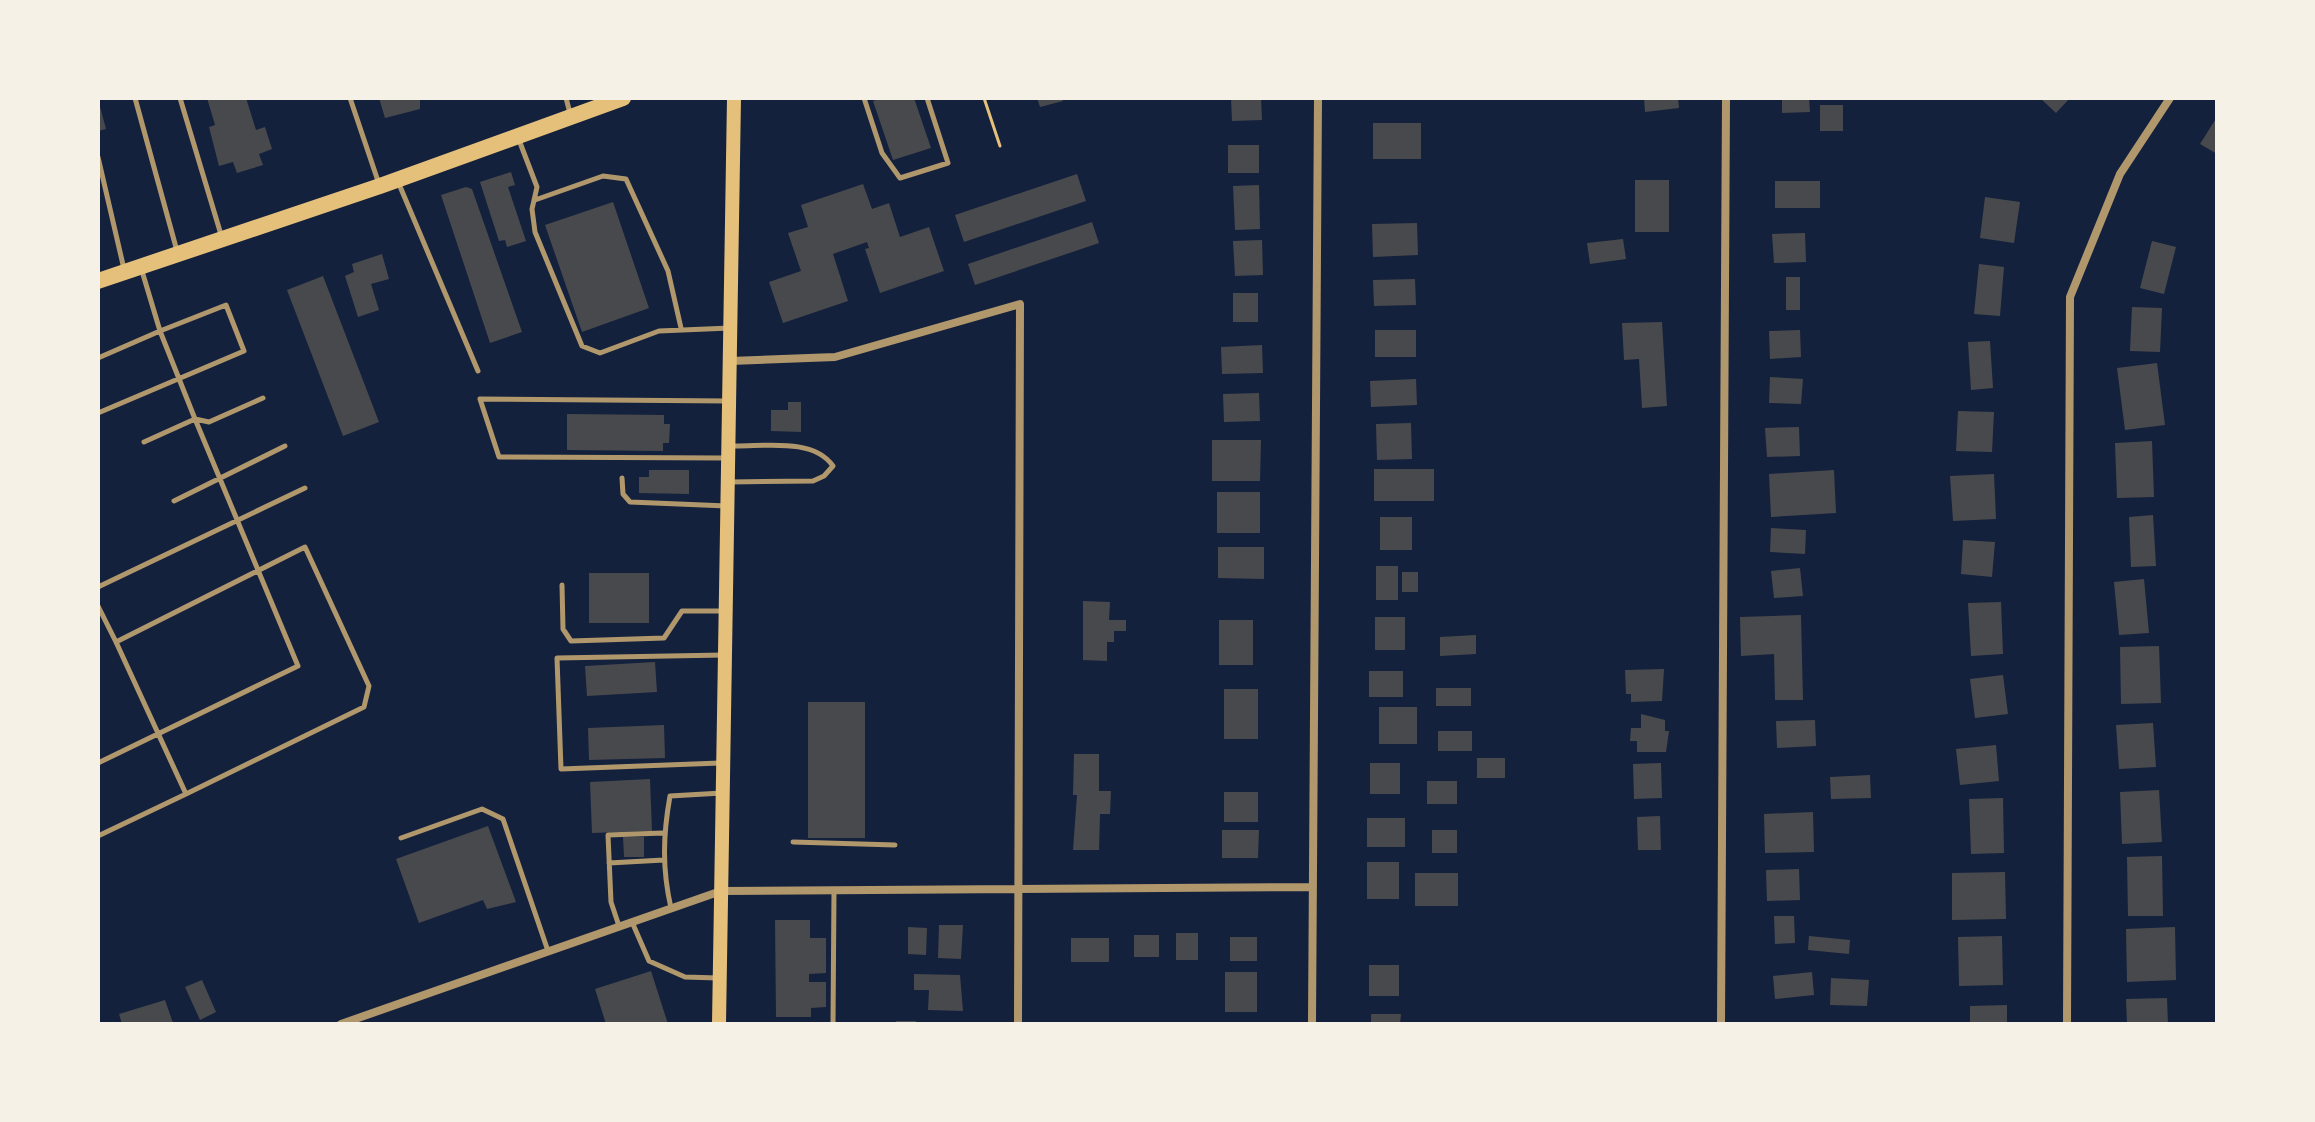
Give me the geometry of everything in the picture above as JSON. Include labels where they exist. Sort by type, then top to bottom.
[{"type":"main road","points":[[98,281],[380,186],[623,98]]},
{"type":"main road","points":[[719,1024],[734,98]]},
{"type":"street","points":[[1312,1024],[1318,98]]},
{"type":"street","points":[[1721,1024],[1726,98]]},
{"type":"street","points":[[2067,1024],[2070,297],[2120,174],[2170,98]]},
{"type":"street","points":[[730,361],[835,357],[1020,304],[1018,1024]]},
{"type":"street","points":[[341,1024],[721,891],[1313,887]]},
{"type":"lane","points":[[135,98],[178,254]]},
{"type":"lane","points":[[180,98],[223,239]]},
{"type":"lane","points":[[350,98],[380,186]]},
{"type":"lane","points":[[566,98],[571,117]]},
{"type":"lane","points":[[864,98],[882,153],[900,178],[948,163],[927,98]]},
{"type":"lane","points":[[518,135],[537,187],[535,232],[582,346],[600,353],[648,334],[681,328],[730,328]]},
{"type":"lane","points":[[98,157],[133,269],[298,666],[98,763]]},
{"type":"lane","points":[[534,201],[603,176],[626,179],[668,271],[681,328]]},
{"type":"lane","points":[[397,180],[478,371]]},
{"type":"lane","points":[[98,358],[226,305],[244,351],[98,413]]},
{"type":"lane","points":[[144,442],[195,419],[209,422],[263,398]]},
{"type":"lane","points":[[729,401],[480,399],[499,457],[811,448],[824,453],[833,466],[824,476],[813,481],[729,482]]},
{"type":"lane","points":[[174,501],[285,446]]},
{"type":"lane","points":[[622,478],[623,494],[630,502],[728,506]]},
{"type":"lane","points":[[98,587],[305,488]]},
{"type":"lane","points":[[98,836],[364,707],[369,686],[305,547],[116,642]]},
{"type":"lane","points":[[562,585],[564,635],[571,641],[657,640],[670,634],[682,611],[726,611]]},
{"type":"lane","points":[[98,606],[186,794]]},
{"type":"lane","points":[[724,763],[561,769],[557,658],[725,655]]},
{"type":"lane","points":[[671,908],[663,833],[670,796],[723,793]]},
{"type":"lane","points":[[401,838],[482,809],[503,819],[548,952]]},
{"type":"lane","points":[[620,927],[611,902],[608,835],[663,833]]},
{"type":"lane","points":[[793,842],[895,845]]},
{"type":"lane","points":[[609,863],[664,860]]},
{"type":"lane","points":[[833,1024],[834,890]]},
{"type":"lane","points":[[632,922],[649,961],[685,977],[720,978]]},
{"type":"path","points":[[984,98],[1000,146]]},
{"type":"building","points":[[207,98],[246,98],[256,130],[265,127],[272,149],[259,154],[263,165],[237,173],[233,162],[219,166],[209,127],[215,125]]},
{"type":"building","points":[[379,98],[420,98],[420,109],[385,118]]},
{"type":"building","points":[[914,98],[931,148],[893,160],[873,101]]},
{"type":"building","points":[[1037,98],[1062,98],[1063,101],[1040,107]]},
{"type":"building","points":[[1231,98],[1261,98],[1262,120],[1232,121]]},
{"type":"building","points":[[1644,98],[1678,98],[1679,108],[1645,112]]},
{"type":"building","points":[[1782,98],[1809,98],[1810,112],[1782,113]]},
{"type":"building","points":[[2040,98],[2070,98],[2056,113]]},
{"type":"building","points":[[98,99],[106,129],[98,131]]},
{"type":"building","points":[[1820,105],[1843,105],[1843,131],[1820,131]]},
{"type":"building","points":[[2217,117],[2217,154],[2200,144]]},
{"type":"building","points":[[1373,123],[1421,123],[1421,159],[1373,159]]},
{"type":"building","points":[[1228,145],[1259,145],[1259,173],[1228,173]]},
{"type":"building","points":[[511,172],[515,185],[508,187],[526,241],[507,247],[505,240],[499,241],[480,182]]},
{"type":"building","points":[[1077,174],[1086,201],[964,242],[955,215]]},
{"type":"building","points":[[1635,180],[1669,180],[1669,232],[1635,232]]},
{"type":"building","points":[[1775,181],[1820,181],[1820,208],[1775,208]]},
{"type":"building","points":[[863,184],[872,209],[889,203],[900,237],[929,227],[944,271],[880,293],[865,249],[869,248],[867,242],[833,254],[848,301],[783,323],[769,282],[801,271],[788,233],[808,227],[801,205]]},
{"type":"building","points":[[1259,185],[1260,229],[1235,230],[1233,186]]},
{"type":"building","points":[[466,187],[472,189],[522,332],[490,343],[441,195]]},
{"type":"building","points":[[1985,197],[2020,202],[2014,243],[1980,238]]},
{"type":"building","points":[[613,202],[649,308],[582,332],[545,225]]},
{"type":"building","points":[[1092,222],[1099,243],[975,285],[968,264]]},
{"type":"building","points":[[1417,223],[1418,255],[1373,257],[1372,224]]},
{"type":"building","points":[[1805,233],[1806,262],[1774,263],[1772,234]]},
{"type":"building","points":[[1623,239],[1626,259],[1590,264],[1587,243]]},
{"type":"building","points":[[1262,240],[1263,275],[1235,276],[1233,241]]},
{"type":"building","points":[[2152,241],[2176,247],[2164,294],[2140,288]]},
{"type":"building","points":[[382,254],[389,279],[371,284],[379,310],[358,317],[345,276],[354,272],[352,264]]},
{"type":"building","points":[[1979,264],[2004,267],[2000,316],[1974,314]]},
{"type":"building","points":[[323,276],[379,422],[343,436],[287,290]]},
{"type":"building","points":[[1786,277],[1800,277],[1800,310],[1786,310]]},
{"type":"building","points":[[1415,279],[1416,305],[1374,306],[1373,280]]},
{"type":"building","points":[[1233,293],[1258,293],[1258,322],[1233,322]]},
{"type":"building","points":[[2132,307],[2162,308],[2160,352],[2130,351]]},
{"type":"building","points":[[1662,322],[1667,406],[1642,408],[1639,359],[1624,360],[1622,323]]},
{"type":"building","points":[[1375,330],[1416,330],[1416,357],[1375,357]]},
{"type":"building","points":[[1800,330],[1801,357],[1770,359],[1769,331]]},
{"type":"building","points":[[1990,341],[1993,388],[1971,390],[1968,342]]},
{"type":"building","points":[[1262,345],[1263,373],[1222,374],[1221,347]]},
{"type":"building","points":[[2157,363],[2165,425],[2125,430],[2117,368]]},
{"type":"building","points":[[1770,377],[1803,379],[1801,404],[1769,403]]},
{"type":"building","points":[[1416,379],[1417,405],[1371,407],[1370,381]]},
{"type":"building","points":[[1259,393],[1260,421],[1224,422],[1223,394]]},
{"type":"building","points":[[788,402],[801,402],[801,432],[771,431],[771,410],[788,410]]},
{"type":"building","points":[[1958,411],[1994,412],[1992,452],[1956,451]]},
{"type":"building","points":[[567,414],[664,415],[664,424],[670,424],[669,443],[663,443],[663,451],[567,450]]},
{"type":"building","points":[[1411,423],[1412,459],[1377,460],[1376,424]]},
{"type":"building","points":[[1799,427],[1800,456],[1767,457],[1765,428]]},
{"type":"building","points":[[1212,440],[1261,440],[1260,481],[1212,481]]},
{"type":"building","points":[[2152,441],[2154,497],[2117,498],[2115,443]]},
{"type":"building","points":[[1374,469],[1434,469],[1434,501],[1374,501]]},
{"type":"building","points":[[649,470],[689,470],[689,494],[639,493],[639,477],[649,477]]},
{"type":"building","points":[[1834,470],[1836,513],[1771,517],[1769,474]]},
{"type":"building","points":[[1994,474],[1996,519],[1953,521],[1950,476]]},
{"type":"building","points":[[1217,492],[1260,492],[1260,533],[1217,533]]},
{"type":"building","points":[[2153,515],[2156,566],[2131,567],[2129,517]]},
{"type":"building","points":[[1380,517],[1412,517],[1412,550],[1380,550]]},
{"type":"building","points":[[1771,528],[1806,530],[1805,554],[1770,552]]},
{"type":"building","points":[[1963,540],[1995,542],[1992,577],[1961,574]]},
{"type":"building","points":[[1218,547],[1264,547],[1264,579],[1218,578]]},
{"type":"building","points":[[1376,566],[1398,566],[1398,600],[1376,600]]},
{"type":"building","points":[[1800,568],[1803,596],[1774,598],[1771,571]]},
{"type":"building","points":[[1402,572],[1418,572],[1418,592],[1402,592]]},
{"type":"building","points":[[589,573],[649,573],[649,623],[589,623]]},
{"type":"building","points":[[2144,579],[2149,633],[2119,635],[2114,582]]},
{"type":"building","points":[[1083,601],[1110,602],[1109,620],[1126,620],[1126,631],[1114,631],[1114,642],[1107,642],[1107,661],[1083,660]]},
{"type":"building","points":[[2001,602],[2003,654],[1971,656],[1968,603]]},
{"type":"building","points":[[1801,615],[1803,700],[1775,700],[1774,654],[1741,656],[1740,617]]},
{"type":"building","points":[[1375,617],[1405,617],[1405,650],[1375,650]]},
{"type":"building","points":[[1219,620],[1253,620],[1253,665],[1219,665]]},
{"type":"building","points":[[1476,635],[1476,654],[1440,656],[1440,637]]},
{"type":"building","points":[[2159,646],[2161,703],[2121,704],[2120,647]]},
{"type":"building","points":[[655,662],[657,692],[587,696],[585,666]]},
{"type":"building","points":[[1664,669],[1662,701],[1631,702],[1631,694],[1626,694],[1625,670]]},
{"type":"building","points":[[1369,671],[1403,671],[1403,697],[1369,697]]},
{"type":"building","points":[[2003,675],[2008,714],[1975,718],[1970,679]]},
{"type":"building","points":[[1436,688],[1471,688],[1471,706],[1436,706]]},
{"type":"building","points":[[1224,689],[1258,689],[1258,739],[1224,739]]},
{"type":"building","points":[[808,702],[865,702],[865,838],[808,838]]},
{"type":"building","points":[[1379,707],[1417,707],[1417,744],[1379,744]]},
{"type":"building","points":[[1641,714],[1665,720],[1665,731],[1669,731],[1666,752],[1637,752],[1637,741],[1630,741],[1631,728],[1641,728]]},
{"type":"building","points":[[1815,720],[1816,746],[1777,748],[1776,721]]},
{"type":"building","points":[[2153,723],[2156,767],[2119,769],[2116,725]]},
{"type":"building","points":[[664,725],[665,758],[589,760],[588,728]]},
{"type":"building","points":[[1438,731],[1472,731],[1472,751],[1438,751]]},
{"type":"building","points":[[1996,745],[1999,781],[1960,785],[1956,749]]},
{"type":"building","points":[[1074,754],[1099,754],[1099,791],[1111,791],[1110,814],[1100,814],[1099,850],[1073,850],[1077,795],[1073,795]]},
{"type":"building","points":[[1477,758],[1505,758],[1505,778],[1477,778]]},
{"type":"building","points":[[1370,763],[1400,763],[1400,794],[1370,794]]},
{"type":"building","points":[[1661,763],[1662,798],[1634,799],[1633,764]]},
{"type":"building","points":[[1870,775],[1871,798],[1831,799],[1830,777]]},
{"type":"building","points":[[650,779],[652,831],[592,833],[590,782]]},
{"type":"building","points":[[1427,781],[1457,781],[1457,804],[1427,804]]},
{"type":"building","points":[[2159,790],[2162,842],[2122,844],[2120,792]]},
{"type":"building","points":[[1224,792],[1258,792],[1258,822],[1224,822]]},
{"type":"building","points":[[2003,798],[2004,853],[1971,854],[1969,799]]},
{"type":"building","points":[[1813,812],[1814,852],[1765,853],[1764,814]]},
{"type":"building","points":[[1660,816],[1661,850],[1638,850],[1637,817]]},
{"type":"building","points":[[1367,818],[1405,818],[1405,847],[1367,847]]},
{"type":"building","points":[[488,826],[516,902],[487,909],[483,900],[419,923],[396,859]]},
{"type":"building","points":[[1222,830],[1259,830],[1258,858],[1222,858]]},
{"type":"building","points":[[1432,830],[1457,830],[1457,853],[1432,853]]},
{"type":"building","points":[[623,837],[644,837],[644,857],[624,857]]},
{"type":"building","points":[[2162,856],[2163,916],[2128,916],[2127,857]]},
{"type":"building","points":[[1367,862],[1399,862],[1399,899],[1367,899]]},
{"type":"building","points":[[1799,869],[1800,900],[1767,901],[1766,870]]},
{"type":"building","points":[[2005,872],[2006,919],[1952,920],[1952,873]]},
{"type":"building","points":[[1415,873],[1458,873],[1458,906],[1415,906]]},
{"type":"building","points":[[1774,916],[1794,916],[1795,943],[1775,944]]},
{"type":"building","points":[[775,920],[810,920],[810,938],[826,938],[826,973],[809,974],[809,982],[826,982],[826,1007],[811,1008],[811,1017],[776,1017]]},
{"type":"building","points":[[939,925],[963,925],[961,959],[938,958]]},
{"type":"building","points":[[908,927],[927,928],[926,955],[908,954]]},
{"type":"building","points":[[2175,927],[2176,980],[2127,982],[2126,929]]},
{"type":"building","points":[[1176,933],[1198,933],[1198,960],[1176,960]]},
{"type":"building","points":[[1134,935],[1159,935],[1159,957],[1134,957]]},
{"type":"building","points":[[1809,936],[1850,940],[1849,954],[1808,950]]},
{"type":"building","points":[[2002,936],[2003,985],[1959,986],[1958,937]]},
{"type":"building","points":[[1230,937],[1257,937],[1257,961],[1230,961]]},
{"type":"building","points":[[1071,938],[1109,938],[1109,962],[1071,962]]},
{"type":"building","points":[[1369,965],[1399,965],[1399,996],[1369,996]]},
{"type":"building","points":[[651,971],[668,1024],[606,1024],[595,989]]},
{"type":"building","points":[[1225,972],[1257,972],[1257,1012],[1225,1012]]},
{"type":"building","points":[[1812,972],[1814,995],[1775,999],[1773,976]]},
{"type":"building","points":[[914,974],[960,975],[963,1011],[928,1010],[929,990],[914,990]]},
{"type":"building","points":[[1831,978],[1869,980],[1867,1006],[1830,1005]]},
{"type":"building","points":[[202,980],[216,1012],[200,1020],[185,987]]},
{"type":"building","points":[[2167,998],[2168,1024],[2127,1024],[2126,999]]},
{"type":"building","points":[[165,1000],[173,1023],[122,1024],[119,1014]]},
{"type":"building","points":[[2007,1005],[2007,1024],[1970,1024],[1970,1006]]},
{"type":"building","points":[[1371,1014],[1401,1014],[1400,1024],[1371,1024]]},
{"type":"building","points":[[896,1021],[916,1021],[916,1024],[896,1024]]}]
